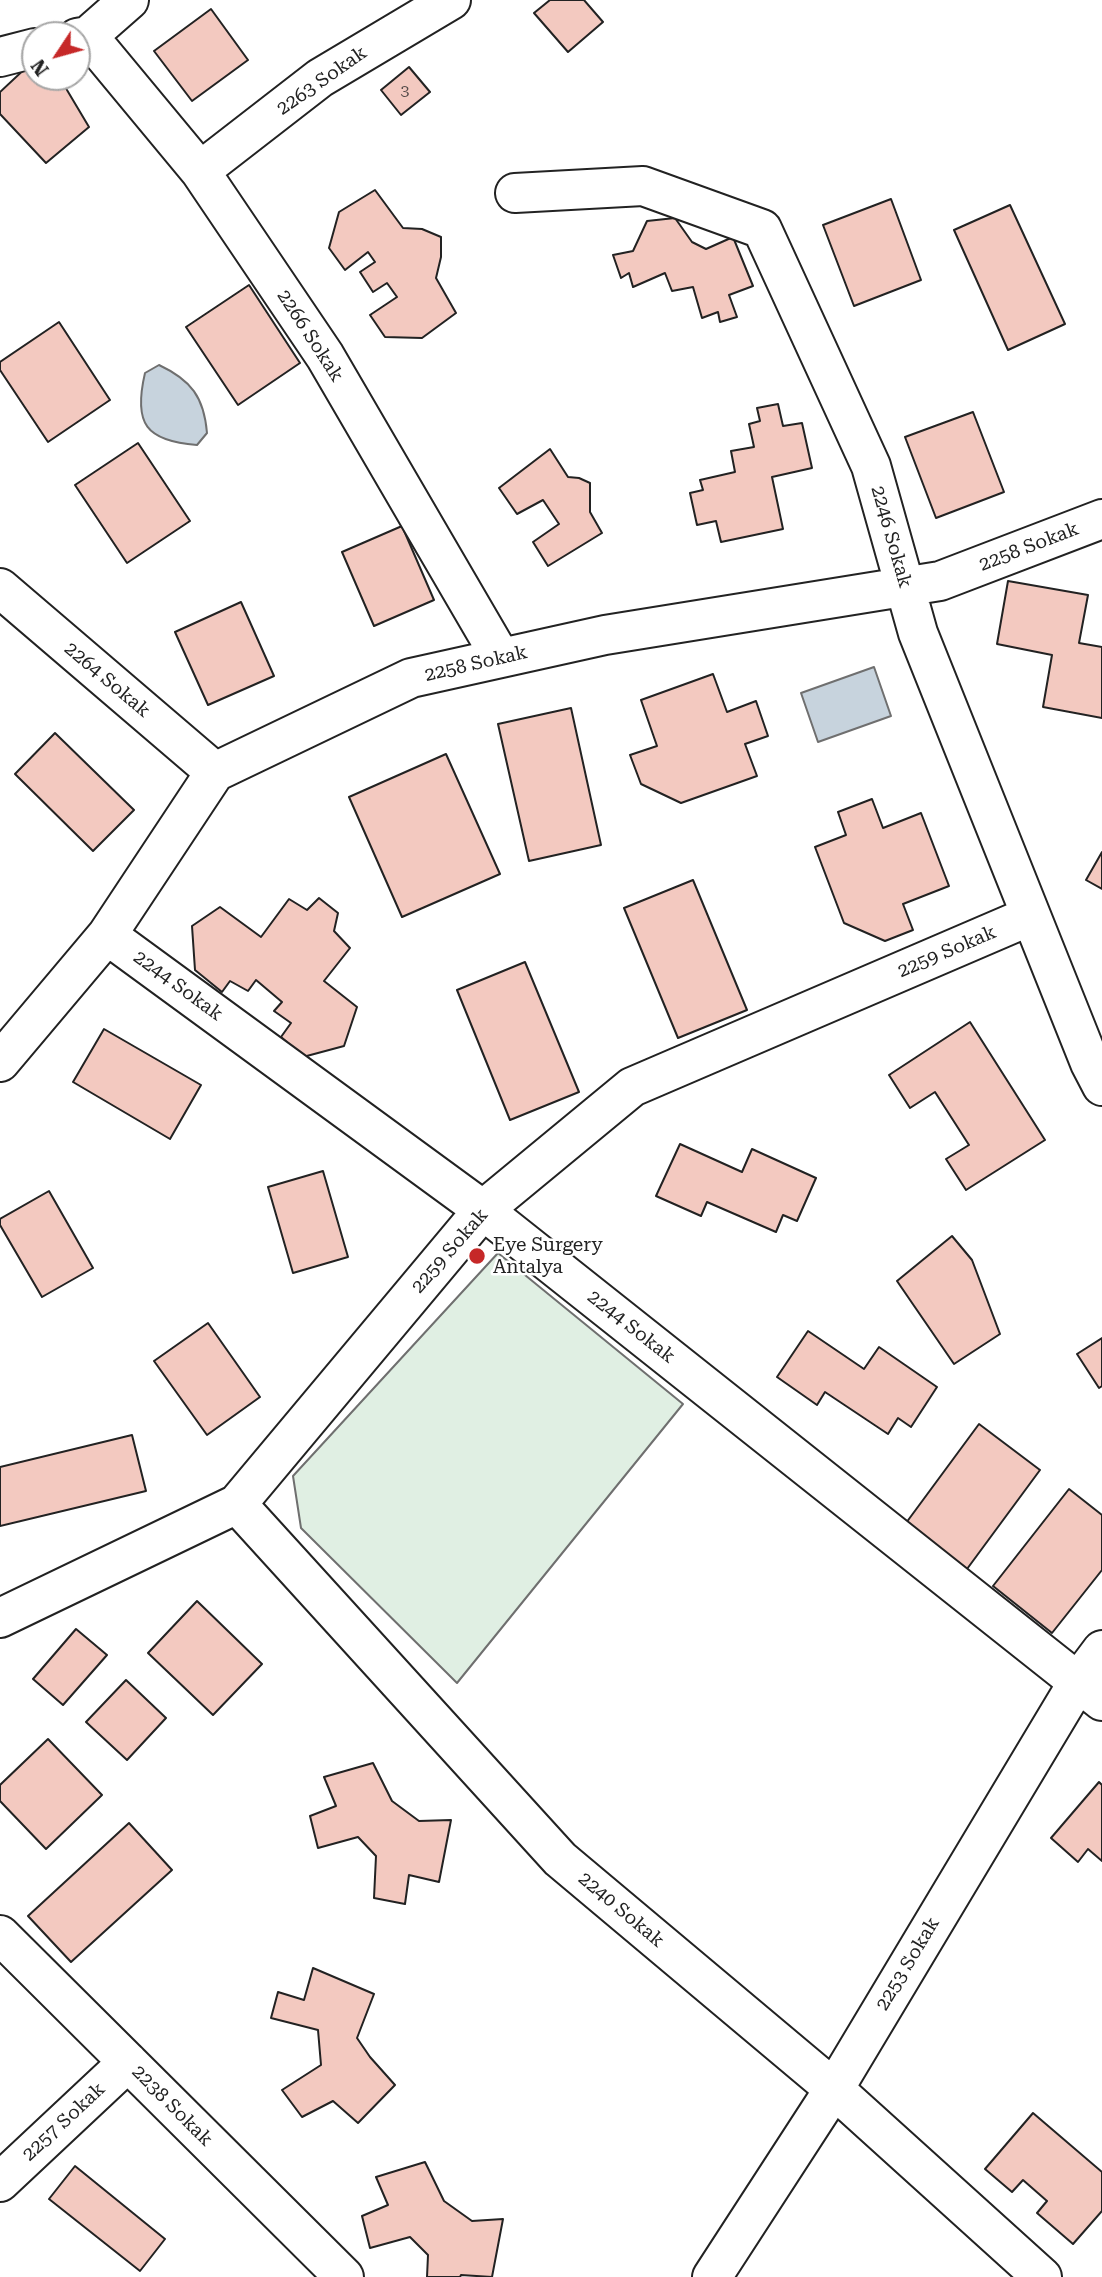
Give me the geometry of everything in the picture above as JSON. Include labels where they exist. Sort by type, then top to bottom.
[{"type":"street","points":[[91,30],[129,0]]},
{"type":"street","name":"2263 Sokak","points":[[200,171],[320,78],[451,0]]},
{"type":"street","name":"2266 Sokak","points":[[91,47],[200,171],[325,356],[501,658]]},
{"type":"street","points":[[0,57],[21,52]]},
{"type":"street","name":"2246 Sokak","points":[[515,193],[643,186],[762,229],[871,466],[918,632],[1030,916],[1098,1069]]},
{"type":"street","name":"2258 Sokak","points":[[215,772],[411,678],[605,635],[940,581],[1102,519]]},
{"type":"street","name":"2264 Sokak","points":[[0,588],[215,772]]},
{"type":"street","points":[[0,1062],[107,935],[215,772]]},
{"type":"street","name":"2259 Sokak","points":[[0,1618],[237,1504],[483,1210],[632,1087],[1030,916]]},
{"type":"street","name":"2244 Sokak","points":[[107,935],[483,1210],[1090,1691]]},
{"type":"street","name":"2240 Sokak","points":[[237,1504],[560,1859],[834,2089],[1042,2277]]},
{"type":"street","name":"2253 Sokak","points":[[712,2277],[1090,1691],[1102,1650]]},
{"type":"street","name":"2238 Sokak","points":[[0,1935],[344,2277]]},
{"type":"street","name":"2257 Sokak","points":[[0,2182],[128,2062]]},
{"type":"green space","points":[[498,1253],[683,1404],[457,1683],[301,1528],[293,1476]]},
{"type":"shaded area","points":[[159,365],[180,377],[199,400],[207,433],[197,445],[166,439],[147,427],[141,405],[145,373]]},
{"type":"shaded area","points":[[874,667],[891,716],[818,742],[801,693]]},
{"type":"building","points":[[550,0],[584,0],[603,22],[568,52],[534,13]]},
{"type":"building","points":[[211,9],[248,60],[192,101],[154,51]]},
{"type":"building","points":[[409,67],[430,92],[401,115],[381,90]]},
{"type":"building","points":[[21,72],[21,91],[68,91],[89,127],[46,163],[0,114],[0,92]]},
{"type":"building","points":[[375,190],[403,228],[422,229],[441,237],[441,257],[436,278],[456,313],[422,338],[385,337],[370,315],[397,297],[387,283],[373,292],[360,272],[375,262],[368,252],[345,270],[329,248],[339,212]]},
{"type":"building","points":[[891,199],[921,280],[854,306],[823,225]]},
{"type":"building","points":[[1010,205],[1065,324],[1008,350],[954,230]]},
{"type":"building","points":[[675,218],[692,242],[706,249],[733,237],[753,286],[729,295],[737,317],[720,322],[718,312],[702,318],[693,287],[672,291],[665,273],[633,287],[629,273],[621,278],[613,255],[633,251],[647,221]]},
{"type":"building","points":[[249,285],[300,363],[238,405],[186,327]]},
{"type":"building","points":[[59,322],[110,400],[48,442],[0,370],[0,362]]},
{"type":"building","points":[[778,404],[783,426],[802,423],[812,468],[772,477],[783,529],[721,542],[716,521],[697,525],[690,493],[703,490],[700,480],[735,472],[731,451],[754,447],[749,424],[760,421],[757,408]]},
{"type":"building","points":[[973,412],[1004,492],[936,518],[905,437]]},
{"type":"building","points":[[138,443],[190,521],[127,563],[75,485]]},
{"type":"building","points":[[550,449],[568,477],[590,483],[590,512],[602,533],[548,566],[533,542],[559,524],[543,500],[517,514],[499,488]]},
{"type":"building","points":[[402,526],[434,600],[374,626],[342,552]]},
{"type":"building","points":[[1008,581],[1088,595],[1079,643],[1102,647],[1102,718],[1043,707],[1052,655],[997,644]]},
{"type":"building","points":[[241,602],[274,676],[208,705],[175,632]]},
{"type":"building","points":[[713,674],[727,712],[756,701],[768,736],[745,744],[757,776],[681,803],[641,784],[630,755],[657,746],[641,700]]},
{"type":"building","points":[[571,708],[601,845],[529,861],[498,724]]},
{"type":"building","points":[[55,733],[134,810],[93,851],[15,774]]},
{"type":"building","points":[[446,754],[500,874],[402,917],[349,797]]},
{"type":"building","points":[[872,799],[883,828],[921,813],[949,886],[903,904],[913,930],[885,941],[844,923],[815,847],[846,835],[838,812]]},
{"type":"building","points":[[1102,852],[1102,889],[1086,880]]},
{"type":"building","points":[[693,880],[747,1010],[678,1038],[624,908]]},
{"type":"building","points":[[319,898],[338,913],[334,931],[350,948],[324,981],[357,1007],[344,1046],[303,1057],[281,1037],[291,1023],[274,1011],[282,1002],[256,980],[248,991],[230,981],[222,992],[195,970],[192,926],[220,907],[261,937],[289,899],[307,910]]},
{"type":"building","points":[[525,962],[579,1092],[510,1120],[457,990]]},
{"type":"building","points":[[970,1022],[1045,1140],[966,1190],[946,1159],[969,1145],[935,1092],[910,1108],[889,1075]]},
{"type":"building","points":[[104,1029],[201,1085],[170,1139],[73,1082]]},
{"type":"building","points":[[680,1144],[742,1172],[752,1149],[816,1178],[797,1221],[783,1215],[776,1232],[707,1202],[701,1216],[656,1196]]},
{"type":"building","points":[[323,1171],[348,1257],[293,1273],[268,1187]]},
{"type":"building","points":[[49,1191],[93,1268],[42,1297],[0,1225],[0,1219]]},
{"type":"building","points":[[952,1236],[972,1260],[1000,1334],[954,1364],[897,1281]]},
{"type":"building","points":[[208,1323],[260,1397],[207,1435],[154,1361]]},
{"type":"building","points":[[808,1331],[864,1369],[879,1347],[937,1387],[911,1427],[898,1418],[888,1434],[825,1392],[817,1405],[777,1377]]},
{"type":"building","points":[[1102,1338],[1102,1386],[1099,1388],[1077,1354]]},
{"type":"building","points":[[979,1424],[1040,1470],[967,1569],[906,1523]]},
{"type":"building","points":[[132,1435],[146,1491],[0,1526],[0,1467]]},
{"type":"building","points":[[1069,1489],[1102,1515],[1102,1570],[1052,1633],[993,1586]]},
{"type":"building","points":[[197,1601],[262,1664],[213,1715],[148,1653]]},
{"type":"building","points":[[76,1629],[107,1655],[63,1705],[33,1679]]},
{"type":"building","points":[[126,1680],[166,1718],[127,1760],[86,1722]]},
{"type":"building","points":[[48,1739],[102,1795],[46,1849],[0,1801],[0,1785]]},
{"type":"building","points":[[373,1763],[392,1801],[419,1821],[451,1820],[439,1882],[409,1875],[405,1904],[374,1898],[376,1856],[358,1837],[318,1848],[310,1816],[336,1806],[324,1777]]},
{"type":"building","points":[[1099,1782],[1102,1785],[1102,1861],[1088,1849],[1078,1862],[1051,1838]]},
{"type":"building","points":[[129,1823],[172,1870],[71,1962],[28,1916]]},
{"type":"building","points":[[313,1968],[374,1994],[357,2038],[395,2085],[358,2123],[333,2101],[302,2117],[282,2090],[321,2065],[318,2030],[271,2018],[278,1992],[304,2000]]},
{"type":"building","points":[[1033,2113],[1102,2172],[1102,2211],[1073,2244],[1037,2213],[1047,2201],[1023,2180],[1012,2192],[985,2169]]},
{"type":"building","points":[[425,2162],[444,2201],[472,2221],[503,2219],[492,2277],[427,2277],[428,2255],[410,2237],[370,2248],[362,2216],[388,2205],[376,2177]]},
{"type":"building","points":[[75,2166],[165,2239],[140,2271],[49,2199]]},
{"type":"place","name":"Eye Surgery Antalya","points":[[477,1256]]}]
